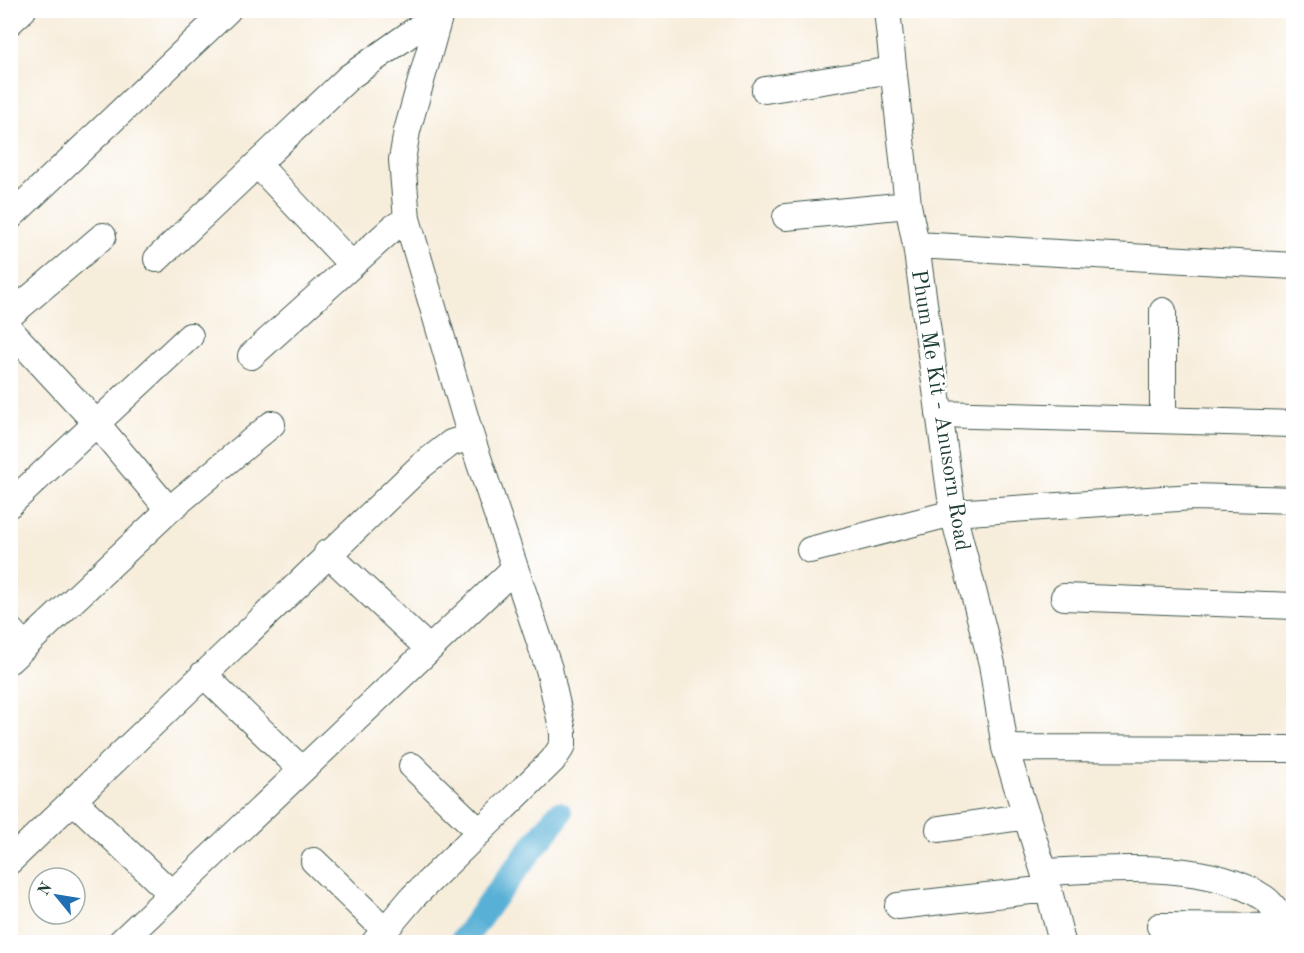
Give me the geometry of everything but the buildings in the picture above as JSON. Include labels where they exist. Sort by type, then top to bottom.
[{"type":"street","points":[[10,22],[23,10]]},
{"type":"street","points":[[10,217],[228,10]]},
{"type":"street","name":"Phum Me Kit - Anusorn Road","points":[[887,10],[908,205],[916,245],[953,513],[992,664],[1005,748],[1046,880],[1062,942]]},
{"type":"street","points":[[157,259],[349,77],[441,11]]},
{"type":"street","points":[[314,861],[380,936],[413,897],[554,760],[563,745],[559,707],[549,669],[471,436],[407,219],[402,160],[407,131],[441,11]]},
{"type":"street","points":[[765,90],[893,70]]},
{"type":"street","points":[[258,164],[352,265]]},
{"type":"street","points":[[786,217],[908,205]]},
{"type":"street","points":[[251,356],[407,219]]},
{"type":"street","points":[[103,236],[11,329],[97,424],[169,510]]},
{"type":"street","points":[[916,245],[1293,266]]},
{"type":"street","points":[[1163,311],[1163,420]]},
{"type":"street","points":[[10,504],[190,336]]},
{"type":"street","points":[[939,414],[1293,424]]},
{"type":"street","points":[[16,645],[169,510],[272,424]]},
{"type":"street","points":[[10,861],[327,553],[421,466],[451,443],[471,436]]},
{"type":"street","points":[[810,550],[862,534],[953,513],[1193,497],[1293,500]]},
{"type":"street","points":[[327,553],[429,649]]},
{"type":"street","points":[[121,942],[514,569]]},
{"type":"street","points":[[1064,597],[1293,606]]},
{"type":"street","points":[[204,674],[302,770]]},
{"type":"street","points":[[1005,748],[1293,749]]},
{"type":"street","points":[[412,766],[480,832]]},
{"type":"street","points":[[73,800],[172,894]]},
{"type":"street","points":[[939,829],[1027,816]]},
{"type":"street","points":[[898,906],[1135,867],[1173,870],[1231,882],[1264,898],[1275,909],[1289,933]]},
{"type":"street","points":[[1160,926],[1289,933]]},
{"type":"waterway","points":[[462,942],[559,814]]}]
